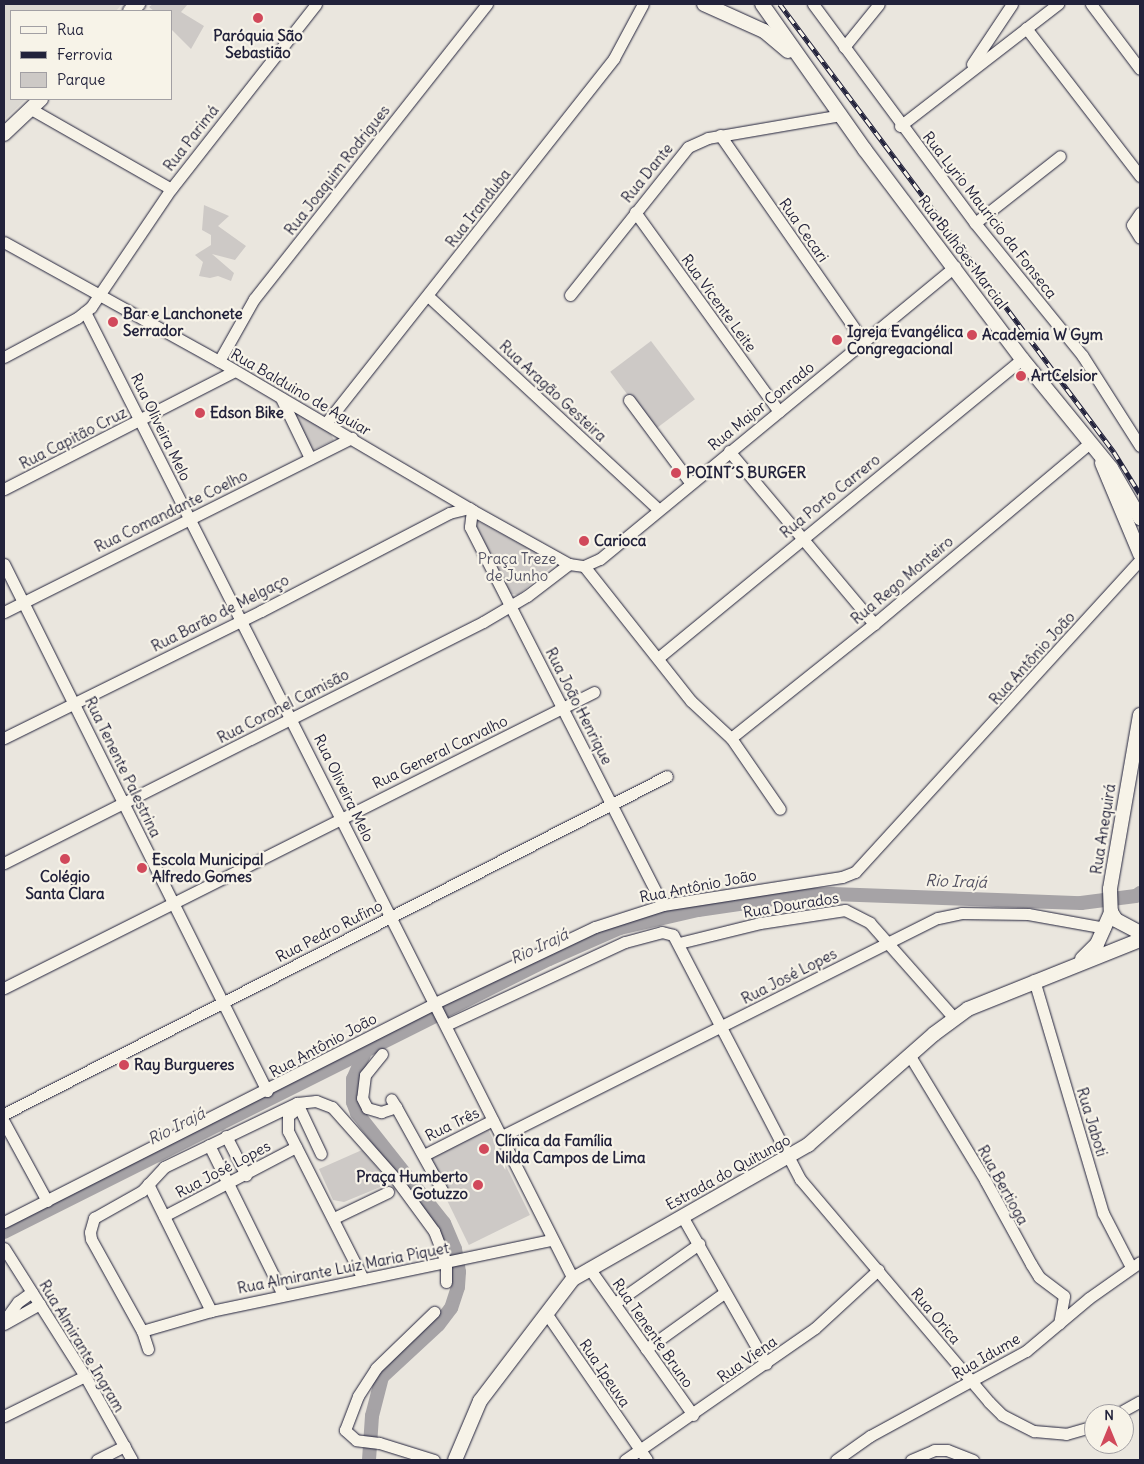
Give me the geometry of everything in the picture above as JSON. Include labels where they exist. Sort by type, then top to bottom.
[{"type":"main road","points":[[704,4],[753,25],[775,39],[805,66]]},
{"type":"main road","points":[[753,25],[761,19],[764,6]]},
{"type":"main road","name":"Rua Bulhões Marcial","points":[[764,6],[805,66],[955,266],[1022,359],[1128,492],[1140,518]]},
{"type":"main road","points":[[4,134],[36,104]]},
{"type":"main road","points":[[1094,448],[1140,554]]},
{"type":"main road","name":"Rua Anequirá","points":[[1110,904],[1140,715]]},
{"type":"main road","points":[[1110,904],[1121,926],[1140,933]]},
{"type":"main road","name":"Estrada do Quitungo","points":[[1072,966],[1091,952],[1105,928],[1110,904]]},
{"type":"main road","name":"Estrada do Quitungo","points":[[455,1460],[480,1401],[573,1279],[588,1268],[788,1158],[828,1129],[954,1018],[983,1001],[1140,940]]},
{"type":"street","name":"Rua Parimá","points":[[85,312],[171,189],[316,4]]},
{"type":"street","name":"Rua Joaquim Rodrigues","points":[[218,361],[254,299],[487,4]]},
{"type":"street","name":"Rua Iranduba","points":[[326,423],[614,58],[642,4]]},
{"type":"street","name":"Rua Lyrio Mauricio da Fonseca","points":[[813,4],[900,126],[975,223],[1082,355],[1140,446]]},
{"type":"street","points":[[844,47],[879,4]]},
{"type":"street","points":[[969,70],[1012,4]]},
{"type":"street","points":[[900,126],[969,70],[1058,4]]},
{"type":"street","points":[[1091,4],[1140,69]]},
{"type":"street","points":[[996,28],[999,36],[1008,41]]},
{"type":"street","points":[[1026,28],[1140,176]]},
{"type":"street","points":[[36,104],[171,189]]},
{"type":"street","name":"Rua Dante","points":[[570,295],[688,147],[720,135],[841,115]]},
{"type":"street","name":"Rua Cecari","points":[[720,135],[864,342]]},
{"type":"street","points":[[975,223],[1060,156]]},
{"type":"street","name":"Rua Vicente Leite","points":[[635,212],[779,412]]},
{"type":"street","points":[[1140,213],[1132,224],[1140,236]]},
{"type":"street","name":"Rua Balduino de Aguiar","points":[[4,242],[352,438],[450,498],[470,513],[569,564],[584,566]]},
{"type":"street","name":"Rua Major Conrado","points":[[584,566],[600,558],[690,482],[779,412],[955,266]]},
{"type":"street","name":"Rua Aragão Gesteira","points":[[428,296],[658,509]]},
{"type":"street","points":[[4,356],[85,312]]},
{"type":"street","name":"Rua Oliveira Melo","points":[[85,312],[141,420],[189,519],[293,719],[502,1136],[551,1240],[573,1279]]},
{"type":"street","name":"Rua Porto Carrero","points":[[658,658],[1022,359]]},
{"type":"street","name":"Rua Capitão Cruz","points":[[4,490],[236,371]]},
{"type":"street","points":[[281,398],[310,458]]},
{"type":"street","points":[[629,400],[690,482]]},
{"type":"street","name":"Rua Comandante Coelho","points":[[4,612],[352,438]]},
{"type":"street","name":"Rua Rego Monteiro","points":[[731,738],[1094,448]]},
{"type":"street","points":[[730,451],[801,539],[874,624]]},
{"type":"street","points":[[450,498],[450,513],[470,513]]},
{"type":"street","name":"Rua Barão de Melgaço","points":[[4,738],[450,513]]},
{"type":"street","name":"Rua João Henrique","points":[[470,513],[510,607],[564,708],[663,905]]},
{"type":"street","name":"Rua Antônio João","points":[[4,1222],[267,1091],[436,1004],[595,927],[663,905],[842,877],[860,869],[1140,560]]},
{"type":"street","name":"Rua Tenente Palestrina","points":[[4,564],[75,702],[123,803],[267,1091]]},
{"type":"street","name":"Rua Coronel Camisão","points":[[4,863],[293,719],[510,607],[569,564]]},
{"type":"street","points":[[584,566],[696,708],[731,738],[780,809]]},
{"type":"street","points":[[1127,575],[1140,577]]},
{"type":"street","name":"Rua General Carvalho","points":[[4,988],[174,903],[341,816],[594,692]]},
{"type":"street","name":"Rua Pedro Rufino","points":[[4,1114],[667,776]]},
{"type":"street","name":"Rua Dourados","points":[[679,943],[760,923],[836,910],[862,917],[888,942],[954,1018]]},
{"type":"street","name":"Rua José Lopes","points":[[502,1136],[938,918],[961,913],[1038,915],[1105,928]]},
{"type":"street","points":[[445,1022],[592,955],[644,935],[670,933],[679,943],[723,1026],[788,1158]]},
{"type":"street","name":"Rua Jaboti","points":[[1034,980],[1103,1213],[1136,1265]]},
{"type":"street","points":[[382,1054],[365,1075],[362,1098],[367,1108],[376,1112],[394,1103],[442,1190]]},
{"type":"street","name":"Rua Bertioga","points":[[910,1056],[985,1180],[1031,1264],[1040,1277],[1064,1296],[1059,1324]]},
{"type":"street","points":[[148,1349],[142,1331],[91,1239],[90,1232],[94,1218],[142,1191],[164,1167],[226,1136],[298,1105],[325,1103],[338,1112],[428,1222],[449,1262],[446,1282]]},
{"type":"street","points":[[298,1105],[291,1112],[287,1120],[296,1147],[334,1218],[363,1279]]},
{"type":"street","points":[[298,1105],[321,1154]]},
{"type":"street","name":"Rua Três","points":[[424,1155],[493,1120]]},
{"type":"street","points":[[4,1122],[47,1201]]},
{"type":"street","points":[[226,1136],[246,1175]]},
{"type":"street","points":[[208,1145],[283,1295]]},
{"type":"street","name":"Rua José Lopes","points":[[164,1216],[229,1184],[296,1147]]},
{"type":"street","name":"Rua Orica","points":[[788,1158],[800,1179],[1002,1415],[1017,1425],[1049,1434],[1084,1431]]},
{"type":"street","points":[[148,1184],[211,1311]]},
{"type":"street","points":[[334,1218],[388,1192]]},
{"type":"street","points":[[682,1216],[766,1364]]},
{"type":"street","name":"Rua Almirante Luiz Maria Piquet","points":[[142,1331],[211,1311],[551,1240]]},
{"type":"street","points":[[615,1303],[699,1244]]},
{"type":"street","name":"Rua Almirante Ingram","points":[[4,1248],[85,1376],[132,1460]]},
{"type":"street","name":"Rua Idume","points":[[836,1460],[856,1444],[1026,1351],[1136,1265]]},
{"type":"street","name":"Rua Tenente Bruno","points":[[588,1268],[615,1303],[693,1415]]},
{"type":"street","name":"Rua Viena","points":[[625,1460],[693,1415],[815,1328],[878,1270]]},
{"type":"street","points":[[4,1323],[18,1302],[32,1292]]},
{"type":"street","points":[[646,1349],[724,1293]]},
{"type":"street","points":[[4,1323],[40,1304]]},
{"type":"street","points":[[434,1312],[376,1368],[365,1383],[347,1420],[345,1430],[356,1440],[379,1443],[434,1460]]},
{"type":"street","name":"Rua Ipeuva","points":[[546,1313],[647,1460]]},
{"type":"street","points":[[4,1416],[85,1376]]},
{"type":"street","points":[[97,1460],[125,1446]]},
{"type":"street","points":[[911,1460],[934,1450],[947,1450],[972,1460]]},
{"type":"shaded area","points":[[4,4],[122,4],[117,10],[10,10],[10,100],[25,100],[4,120]]},
{"type":"green space","points":[[153,4],[188,4],[181,12],[204,26],[191,49],[172,30],[172,10],[153,10],[149,7]]},
{"type":"green space","points":[[204,205],[229,216],[218,226],[246,246],[235,260],[212,254],[234,273],[231,281],[218,276],[210,278],[199,276],[203,262],[195,255],[211,245],[211,235],[202,230]]},
{"type":"green space","points":[[651,341],[695,399],[654,430],[610,372]]},
{"type":"green space","points":[[289,409],[329,431],[334,440],[311,451]]},
{"type":"green space","name":"Praça Treze de Junho","points":[[478,521],[556,563],[518,595],[507,593],[473,523]]},
{"type":"green space","name":"Praça Humberto Gotuzzo","points":[[487,1127],[530,1215],[469,1245],[426,1157]]},
{"type":"green space","points":[[362,1150],[390,1183],[344,1202],[333,1200],[319,1169]]},
{"type":"waterway","name":"Rio Irajá","points":[[4,1232],[549,959],[620,928],[698,910],[795,896],[832,894],[1081,903],[1136,896],[1140,893]]},
{"type":"waterway","points":[[366,1050],[353,1079],[353,1102],[357,1113],[444,1223],[455,1249],[459,1272],[458,1287],[451,1308],[438,1325],[382,1377],[372,1416],[369,1460]]},
{"type":"railway","points":[[780,4],[1114,452],[1140,494]]},
{"type":"place","name":"Paróquia São Sebastião","points":[[258,18]]},
{"type":"place","name":"Bar e Lanchonete Serrador","points":[[113,322]]},
{"type":"place","name":"Academia W Gym","points":[[972,335]]},
{"type":"place","name":"Igreja Evangélica Congregacional","points":[[837,340]]},
{"type":"place","name":"ArtCelsior","points":[[1021,376]]},
{"type":"place","name":"Edson Bike","points":[[200,413]]},
{"type":"place","name":"POINT´S BURGER","points":[[676,473]]},
{"type":"place","name":"Carioca","points":[[584,541]]},
{"type":"place","name":"Colégio Santa Clara","points":[[65,859]]},
{"type":"place","name":"Escola Municipal Alfredo Gomes","points":[[142,868]]},
{"type":"place","name":"Ray Burgueres","points":[[124,1065]]},
{"type":"place","name":"Clínica da Família Nilda Campos de Lima","points":[[484,1149]]},
{"type":"place","name":"Praça Humberto Gotuzzo","points":[[478,1185]]}]
